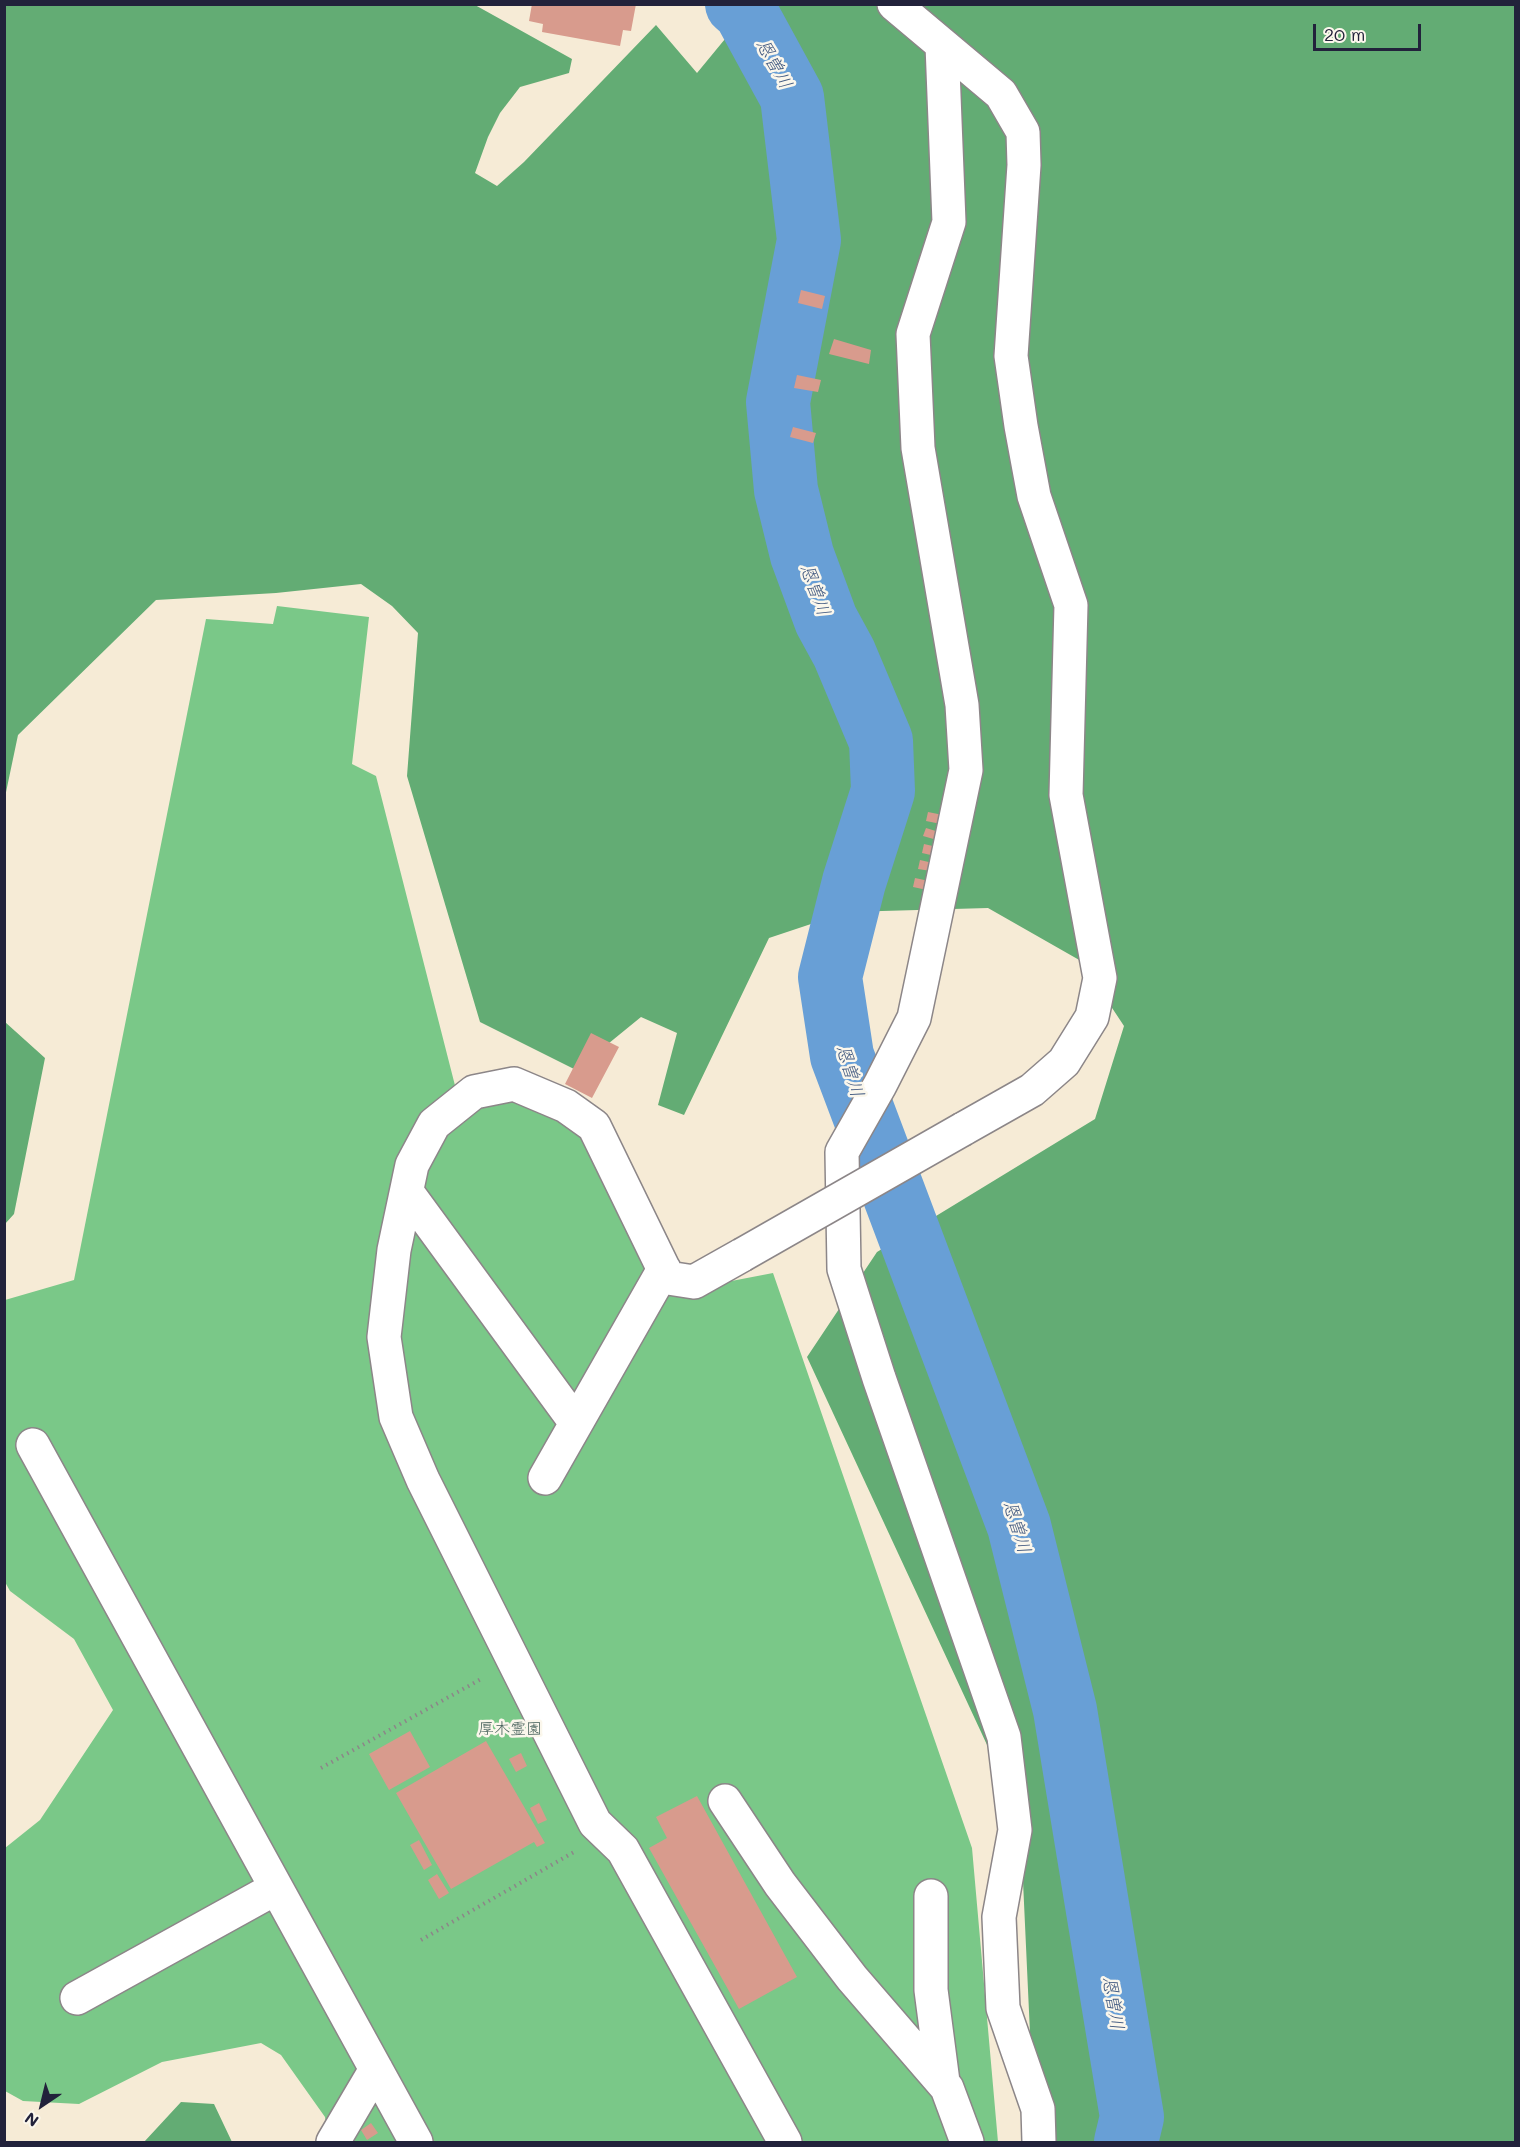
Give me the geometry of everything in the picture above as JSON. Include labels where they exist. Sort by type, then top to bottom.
[{"type":"street","points":[[785,2142],[623,1850],[600,1828],[513,1661],[423,1480],[396,1417],[384,1337],[394,1250],[412,1165],[434,1124],[474,1092],[514,1084],[566,1106],[594,1126],[668,1278],[694,1282],[1032,1090],[1064,1062],[1092,1017],[1100,978],[1066,795],[1071,605],[1034,496],[1011,356],[1024,165],[1023,132],[1000,94],[894,4]]},
{"type":"street","points":[[942,45],[949,222],[913,334],[918,448],[962,705],[966,770],[914,1018],[842,1152],[844,1269],[879,1378],[1004,1737],[1015,1830],[999,1917],[1003,2008],[1038,2109],[1039,2142]]},
{"type":"street","points":[[407,1192],[576,1423]]},
{"type":"street","points":[[544,1478],[664,1269]]},
{"type":"street","points":[[33,1445],[416,2142]]},
{"type":"street","points":[[724,1801],[782,1887],[866,1995],[943,2082],[967,2142]]},
{"type":"street","points":[[77,1998],[276,1888]]},
{"type":"street","points":[[931,1896],[931,1990],[943,2082]]},
{"type":"street","points":[[860,1961],[866,1995]]},
{"type":"street","points":[[333,2142],[375,2069]]},
{"type":"path","points":[[321,1768],[513,1661]]},
{"type":"path","points":[[422,1940],[600,1828]]},
{"type":"green space","points":[[5,5],[475,5],[572,59],[569,73],[520,87],[500,113],[488,137],[475,173],[497,186],[524,162],[656,25],[697,73],[753,5],[1515,5],[1515,2142],[1035,2142],[1020,1816],[807,1357],[877,1252],[1095,1119],[1124,1026],[1081,961],[988,908],[847,912],[769,938],[684,1115],[658,1105],[677,1033],[641,1017],[576,1070],[480,1022],[407,776],[418,633],[392,606],[361,584],[276,593],[156,600],[18,735],[5,797]]},
{"type":"green space","name":"厚木霊園","points":[[277,606],[369,617],[352,764],[376,776],[461,1109],[518,1096],[578,1120],[690,1289],[773,1273],[972,1848],[998,2142],[328,2142],[325,2117],[281,2055],[261,2043],[162,2062],[79,2104],[23,2101],[5,2091],[5,1848],[40,1820],[113,1710],[74,1639],[10,1591],[5,1582],[5,1300],[74,1280],[206,619],[273,624]]},
{"type":"green space","points":[[5,1022],[45,1058],[14,1214],[5,1224]]},
{"type":"green space","points":[[181,2102],[214,2104],[232,2142],[144,2142]]},
{"type":"building","points":[[532,4],[636,4],[631,31],[623,30],[620,46],[542,32],[543,24],[529,21]]},
{"type":"building","points":[[801,290],[825,296],[822,309],[798,303]]},
{"type":"building","points":[[834,339],[871,350],[869,364],[829,354]]},
{"type":"building","points":[[797,375],[821,380],[818,392],[794,388]]},
{"type":"building","points":[[793,427],[816,433],[813,443],[790,437]]},
{"type":"building","points":[[928,812],[943,815],[941,824],[926,821]]},
{"type":"building","points":[[926,828],[939,832],[937,840],[923,836]]},
{"type":"building","points":[[924,844],[937,847],[935,856],[922,853]]},
{"type":"building","points":[[920,860],[933,863],[931,871],[918,869]]},
{"type":"building","points":[[915,878],[929,881],[927,890],[913,887]]},
{"type":"building","points":[[591,1033],[619,1047],[592,1098],[565,1084]]},
{"type":"building","points":[[410,1731],[430,1767],[389,1790],[369,1754]]},
{"type":"building","points":[[486,1741],[545,1843],[537,1847],[534,1842],[451,1889],[396,1793]]},
{"type":"building","points":[[521,1753],[527,1766],[516,1772],[509,1759]]},
{"type":"building","points":[[697,1796],[797,1977],[739,2009],[649,1848],[667,1838],[656,1817]]},
{"type":"building","points":[[539,1803],[547,1820],[538,1824],[530,1808]]},
{"type":"building","points":[[419,1840],[432,1865],[424,1870],[410,1845]]},
{"type":"building","points":[[437,1874],[449,1893],[439,1899],[428,1880]]},
{"type":"building","points":[[371,2123],[378,2133],[367,2140],[361,2130]]},
{"type":"waterway","name":"恩曽川","points":[[737,4],[745,11],[792,97],[809,240],[778,402],[786,490],[802,555],[826,620],[844,653],[881,741],[883,791],[854,882],[830,977],[842,1056],[1019,1526],[1065,1710],[1132,2117],[1126,2142]]}]
